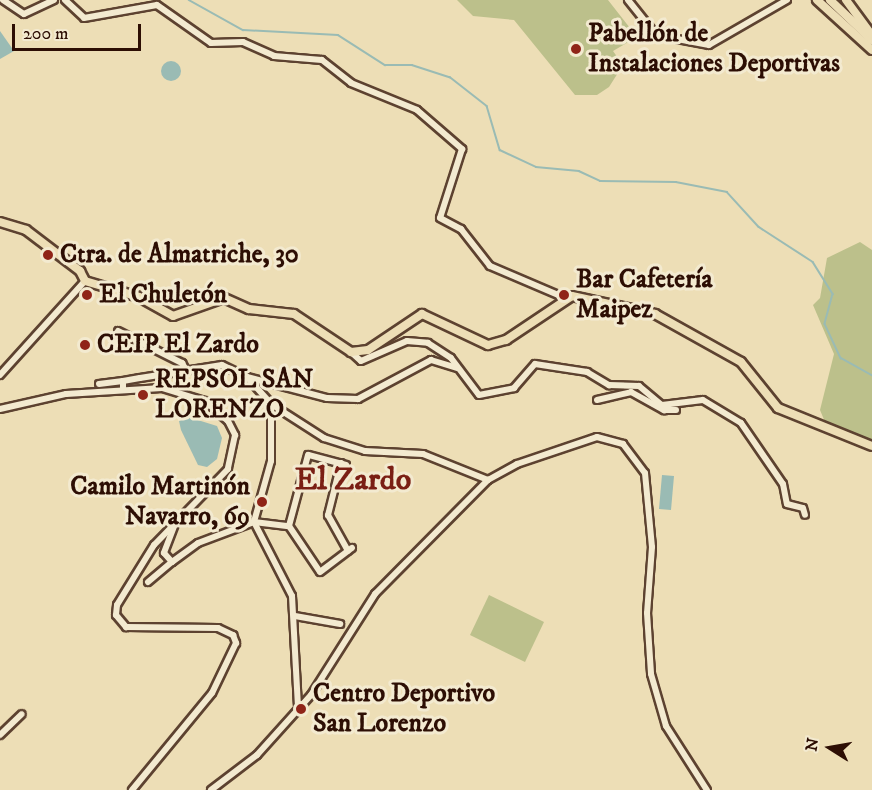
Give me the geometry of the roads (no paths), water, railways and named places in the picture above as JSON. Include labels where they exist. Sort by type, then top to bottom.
[{"type":"main road","points":[[817,0],[872,50]]},
{"type":"main road","points":[[830,0],[872,40]]},
{"type":"main road","points":[[846,0],[872,35]]},
{"type":"main road","points":[[0,222],[26,230],[80,271],[85,281],[139,297],[173,316],[224,298],[249,309],[281,310],[351,352],[368,350],[422,314],[444,321],[465,339],[498,344],[565,298],[654,314],[688,328],[741,362],[778,408],[872,446]]},
{"type":"street","points":[[3,0],[24,14],[54,0]]},
{"type":"street","points":[[65,0],[84,18],[156,5],[211,43],[243,42],[274,57],[322,60],[351,83],[417,110],[462,149],[439,208],[440,218],[461,229],[490,266],[565,298]]},
{"type":"street","points":[[628,0],[656,35],[709,45],[787,0]]},
{"type":"street","points":[[0,375],[85,281]]},
{"type":"street","points":[[118,331],[182,363],[186,370]]},
{"type":"street","points":[[351,352],[361,362],[416,341],[440,348],[479,395],[514,388],[535,364],[586,372],[609,385],[639,386],[662,405],[680,405]]},
{"type":"street","points":[[0,409],[186,370],[222,365],[247,377],[327,398],[358,399],[431,360],[457,368]]},
{"type":"street","points":[[247,377],[271,404],[330,440],[365,451],[423,454],[488,480]]},
{"type":"street","points":[[99,384],[123,385],[192,395],[218,409],[235,435],[228,469],[175,522],[138,565],[117,605],[119,622],[136,630],[218,628],[233,635],[236,643],[212,693],[132,790]]},
{"type":"street","points":[[597,400],[631,392],[664,410],[703,400],[741,423],[778,476],[787,504],[803,508],[805,514]]},
{"type":"street","points":[[271,404],[271,461],[254,522],[288,586],[296,616],[298,707]]},
{"type":"street","points":[[210,790],[257,755],[298,707],[375,594],[488,480],[584,438],[611,439],[635,455],[645,474],[652,547],[647,613],[651,674],[666,726],[707,790]]},
{"type":"street","points":[[148,582],[198,543],[254,522],[289,526],[320,572],[350,550],[328,515],[343,464],[308,455],[289,526]]},
{"type":"street","points":[[172,562],[164,553],[175,522]]},
{"type":"street","points":[[296,616],[340,624]]},
{"type":"street","points":[[0,735],[22,714]]},
{"type":"water","points":[[0,31],[14,51],[0,59]]},
{"type":"water","points":[[171,61],[178,64],[181,71],[178,78],[171,81],[164,78],[161,71],[164,64]]},
{"type":"water","points":[[188,417],[217,426],[222,438],[217,459],[207,467],[198,465],[181,430],[179,421]]},
{"type":"water","points":[[662,475],[674,476],[671,510],[659,509]]},
{"type":"waterway","points":[[189,0],[243,30],[338,35],[385,65],[412,65],[450,77],[487,106],[500,150],[536,167],[579,171],[600,181],[676,182],[727,192],[759,227],[813,262],[833,294],[825,324],[841,358],[872,375]]},
{"type":"place","name":"Pabellón de Instalaciones Deportivas","points":[[576,49]]},
{"type":"place","name":"Ctra. de Almatriche, 30","points":[[48,255]]},
{"type":"place","name":"El Chuletón","points":[[87,295]]},
{"type":"place","name":"Bar Cafetería Maipez","points":[[564,295]]},
{"type":"place","name":"CEIP El Zardo","points":[[85,345]]},
{"type":"place","name":"REPSOL SAN LORENZO","points":[[143,395]]},
{"type":"place","name":"Camilo Martinón Navarro, 69","points":[[262,502]]},
{"type":"place","name":"Centro Deportivo San Lorenzo","points":[[301,709]]},
{"type":"district","name":"El Zardo","points":[[353,480]]}]
